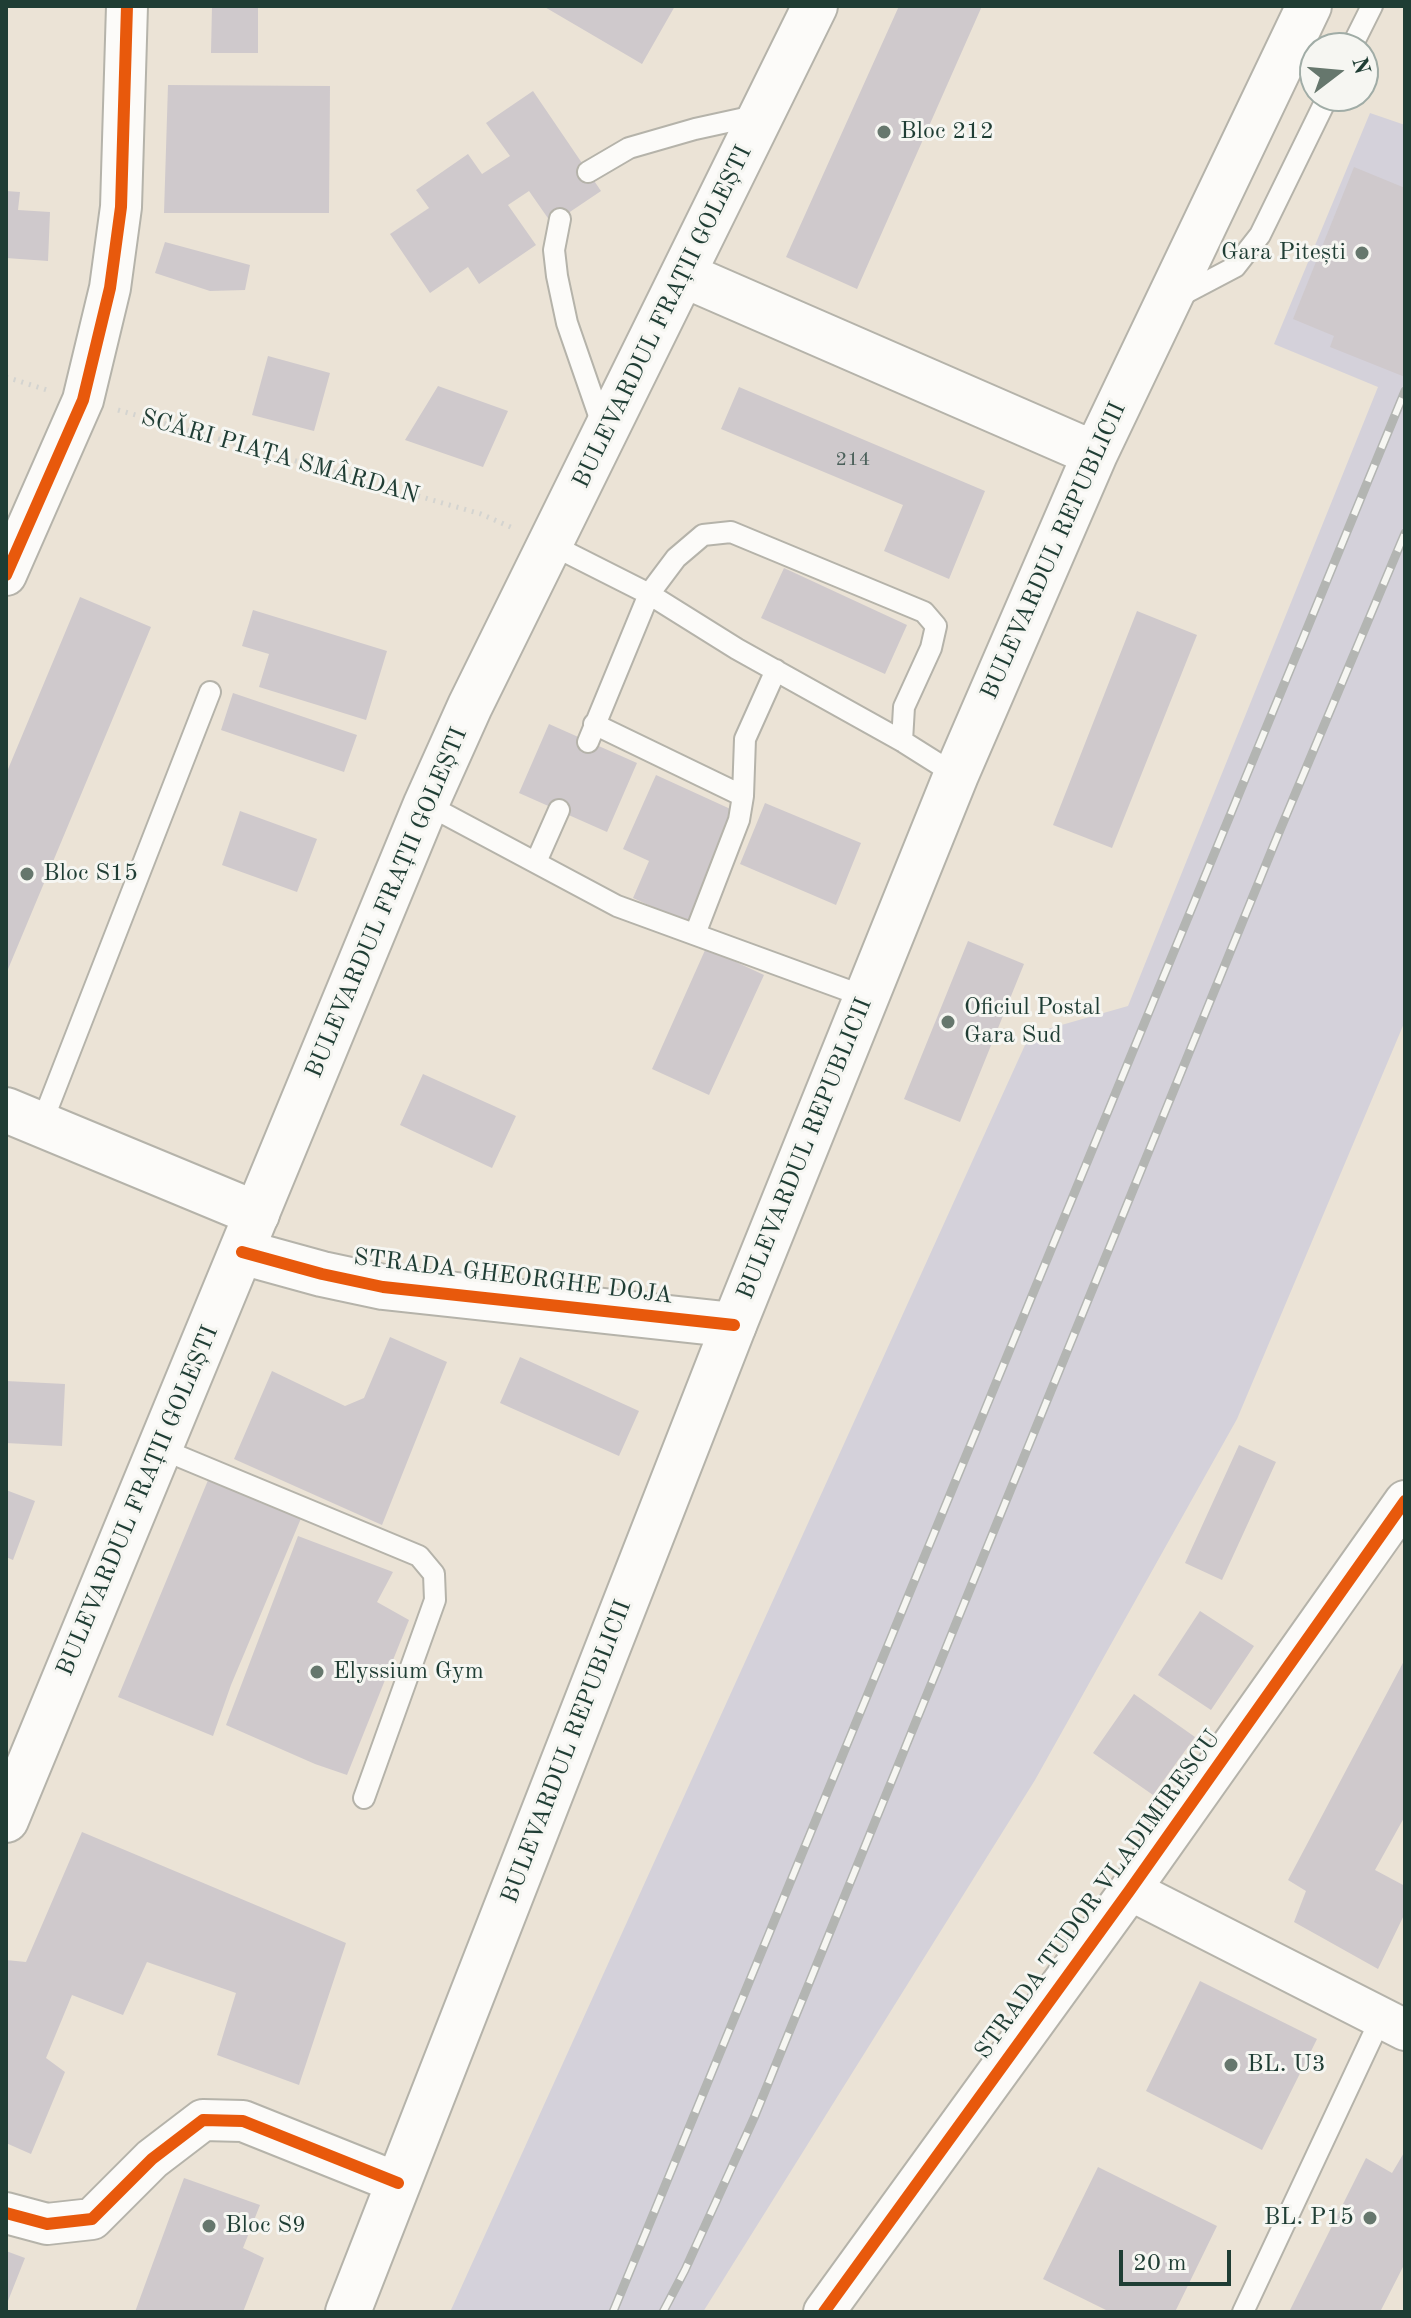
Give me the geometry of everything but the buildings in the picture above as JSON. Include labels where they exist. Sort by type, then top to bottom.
[{"type":"main road","name":"BULEVARDUL FRAȚII GOLEȘTI","points":[[6,1820],[426,804],[470,706],[815,6]]},
{"type":"main road","name":"BULEVARDUL REPUBLICII","points":[[348,2312],[734,1325],[956,775],[1095,454],[1309,6]]},
{"type":"main road","points":[[684,275],[1095,454]]},
{"type":"main road","name":"STRADA GHEORGHE DOJA","points":[[23,1118],[250,1233],[322,1274],[383,1287],[734,1325]]},
{"type":"street","points":[[6,575],[83,400],[110,288],[121,207],[127,6]]},
{"type":"street","name":"STRADA TUDOR VLADIMIRESCU","points":[[824,2312],[1130,1890],[1405,1501]]},
{"type":"street","points":[[1130,1890],[1393,2024]]},
{"type":"street","points":[[6,2213],[47,2224],[92,2219],[152,2159],[203,2120],[243,2121],[398,2183]]},
{"type":"lane","points":[[1359,32],[1372,6]]},
{"type":"lane","points":[[1167,303],[1235,267],[1260,235],[1320,112]]},
{"type":"lane","points":[[588,172],[629,148],[763,114]]},
{"type":"lane","points":[[560,219],[554,250],[559,287],[567,323],[606,433]]},
{"type":"lane","points":[[743,796],[591,733],[649,594],[676,558],[703,535],[731,532],[924,612],[936,626],[931,648],[904,707],[902,741]]},
{"type":"lane","points":[[550,544],[649,594],[737,649],[902,741],[956,775]]},
{"type":"lane","points":[[695,934],[739,820],[745,739],[776,670]]},
{"type":"lane","points":[[23,1118],[210,692]]},
{"type":"lane","points":[[426,804],[617,906],[866,997]]},
{"type":"lane","points":[[536,862],[559,810]]},
{"type":"lane","points":[[159,1448],[419,1556],[434,1574],[435,1600],[364,1798]]},
{"type":"lane","points":[[1243,2312],[1393,2024]]},
{"type":"shaded area","points":[[1370,113],[1405,125],[1405,1021],[1237,1419],[1035,1780],[703,2312],[450,2312],[1030,1034],[1128,1006],[1378,387],[1274,344]]},
{"type":"railway","points":[[613,2312],[1405,391]]},
{"type":"railway","points":[[663,2312],[754,2118],[1280,830],[1405,533]]},
{"type":"cycle path","points":[[6,575],[83,400],[110,288],[121,207],[127,6]]},
{"type":"cycle path","points":[[242,1252],[383,1287],[734,1325]]},
{"type":"cycle path","points":[[824,2312],[1130,1890],[1405,1501]]},
{"type":"cycle path","points":[[6,2213],[47,2224],[92,2219],[152,2159],[203,2120],[243,2121],[398,2183]]},
{"type":"place","name":"Bloc 212","points":[[884,132]]},
{"type":"place","name":"Gara Pitești","points":[[1362,253]]},
{"type":"place","name":"Bloc S15","points":[[27,874]]},
{"type":"place","name":"Oficiul Postal Gara Sud","points":[[948,1022]]},
{"type":"place","name":"Elyssium Gym","points":[[317,1672]]},
{"type":"place","name":"BL. U3","points":[[1231,2065]]},
{"type":"place","name":"BL. P15","points":[[1370,2218]]},
{"type":"place","name":"Bloc S9","points":[[209,2226]]}]
